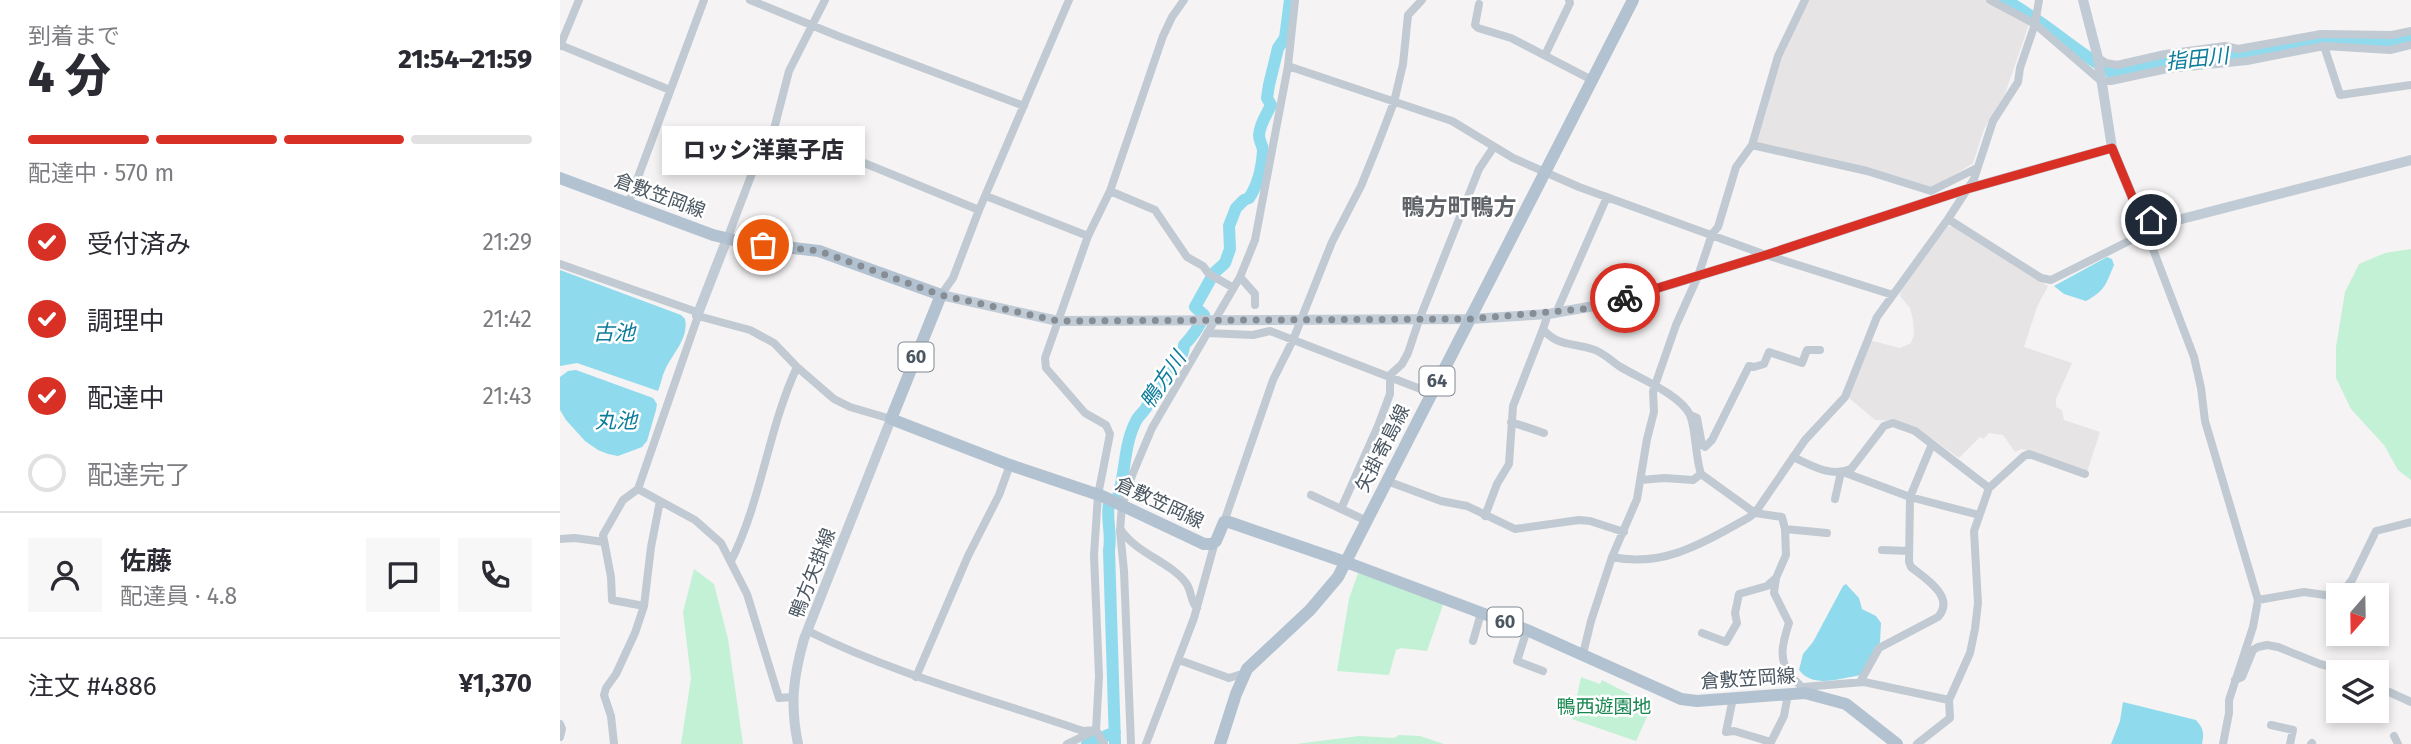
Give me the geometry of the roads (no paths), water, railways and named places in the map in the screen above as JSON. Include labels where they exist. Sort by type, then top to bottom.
[{"type":"main road","name":"矢掛寄島線","points":[[1220,744],[1245,673],[1256,659],[1322,597],[1344,563],[1633,0]]},
{"type":"main road","name":"倉敷笠岡線","points":[[560,178],[727,239],[819,251],[941,295]]},
{"type":"main road","name":"60","points":[[891,419],[941,295]]},
{"type":"main road","name":"倉敷笠岡線","points":[[891,419],[1100,496],[1204,544],[1216,541],[1223,522],[1344,563],[1527,630],[1681,699],[1697,701],[1788,694],[1804,690],[1846,704],[1897,744]]},
{"type":"street","points":[[579,0],[560,45],[670,90]]},
{"type":"street","points":[[628,204],[704,0]]},
{"type":"street","points":[[750,0],[850,41],[1024,106]]},
{"type":"street","points":[[645,607],[612,600],[611,577],[603,535],[623,500],[638,489],[727,239],[756,163],[773,134],[789,71],[825,0]]},
{"type":"street","points":[[1069,0],[979,210],[953,278],[941,295],[1058,321],[1419,320],[1552,313],[1606,304],[1967,189],[2112,148]]},
{"type":"street","points":[[1104,744],[1096,730],[1099,676],[1094,555],[1110,434],[1106,425],[1085,414],[1046,368],[1045,358],[1088,236],[1110,191],[1163,36],[1184,0]]},
{"type":"street","points":[[1130,744],[1120,528],[1122,505],[1132,472],[1152,428],[1240,277],[1255,240],[1288,66],[1295,0]]},
{"type":"street","points":[[1223,522],[1260,413],[1332,243],[1361,186],[1394,102],[1405,52],[1408,15],[1422,0]]},
{"type":"street","points":[[1545,55],[1570,3],[1569,0]]},
{"type":"street","points":[[1583,654],[1612,557],[1637,499],[1654,412],[1655,385],[1712,234],[1718,227],[1736,167],[1752,145],[1774,67],[1805,0]]},
{"type":"street","points":[[1990,0],[2035,24],[2101,81],[2167,69],[2247,61],[2324,46],[2390,50],[2411,45]]},
{"type":"street","points":[[2083,0],[2098,58],[2112,148],[2136,206],[2149,226],[2194,357],[2205,421],[2258,600],[2253,627],[2235,680],[2223,744]]},
{"type":"street","points":[[1612,557],[1637,561],[1672,556],[1755,513],[1793,457],[1845,397],[1877,317],[1948,219],[1978,168],[1993,121],[2018,82],[2035,24],[2038,3]]},
{"type":"street","points":[[1479,4],[1475,24],[1478,27],[1511,38],[1592,80]]},
{"type":"street","points":[[2098,58],[2117,65],[2165,54],[2225,46],[2238,49],[2321,34],[2392,35],[2411,31]]},
{"type":"street","points":[[2324,46],[2340,96],[2411,85]]},
{"type":"street","points":[[1288,66],[1452,121],[1493,148],[1544,173],[1607,197],[1766,255],[1893,295]]},
{"type":"street","points":[[773,134],[846,156],[979,210]]},
{"type":"street","points":[[1752,145],[1867,171],[1931,191],[1978,168]]},
{"type":"street","points":[[1341,509],[1390,394],[1390,377],[1408,353],[1479,169],[1493,148]]},
{"type":"street","points":[[1948,219],[2041,278],[2051,280],[2149,226],[2411,160]]},
{"type":"street","points":[[1110,191],[1155,210],[1187,257],[1232,287]]},
{"type":"street","points":[[986,195],[1088,236]]},
{"type":"street","points":[[1485,516],[1497,484],[1509,464],[1513,406],[1543,329],[1607,197]]},
{"type":"street","points":[[560,264],[694,311],[698,316],[750,330],[774,343],[834,399],[891,419]]},
{"type":"street","points":[[1240,277],[1255,294],[1255,305]]},
{"type":"street","points":[[1543,329],[1552,339],[1563,344],[1602,353],[1618,366],[1671,396],[1689,415],[1697,418],[1702,445],[1705,447],[1712,440],[1749,366],[1754,368],[1764,365],[1769,352],[1802,363],[1807,350],[1820,350]]},
{"type":"street","points":[[1207,333],[1253,335],[1270,331],[1431,393]]},
{"type":"street","points":[[731,561],[762,477],[785,393],[797,367]]},
{"type":"street","points":[[1689,415],[1701,474],[1755,513],[1783,517],[1786,555],[1776,578],[1774,593],[1789,623],[1782,643],[1783,661],[1794,680],[1804,690],[1860,682],[1950,700]]},
{"type":"street","name":"鴨方矢掛線","points":[[798,744],[792,698],[797,665],[891,419]]},
{"type":"street","points":[[1511,422],[1544,433]]},
{"type":"street","points":[[1793,457],[1829,472],[1851,469],[1884,426],[1893,423],[1915,431],[1989,488]]},
{"type":"street","points":[[1860,682],[1879,648],[1938,617],[1943,610],[1940,592],[1911,567],[1909,551],[1910,497],[1932,444]]},
{"type":"street","points":[[1917,744],[1950,718],[1950,700],[1970,653],[1978,603],[1973,542],[1979,514],[1989,488],[2029,454],[2085,474]]},
{"type":"street","points":[[916,677],[968,556],[999,495],[1010,465]]},
{"type":"street","points":[[1842,472],[1910,497],[1979,514]]},
{"type":"street","points":[[1835,499],[1842,472]]},
{"type":"street","points":[[1641,480],[1693,480],[1701,474]]},
{"type":"street","points":[[1387,481],[1441,501],[1467,506],[1515,529],[1579,520],[1624,532]]},
{"type":"street","points":[[638,489],[695,520],[721,543],[747,594],[779,698],[792,698]]},
{"type":"street","points":[[1311,495],[1367,521]]},
{"type":"street","points":[[614,744],[611,716],[604,695],[645,607],[651,547],[660,501]]},
{"type":"street","points":[[2258,600],[2304,592],[2332,596],[2341,594],[2353,579],[2376,531],[2411,522]]},
{"type":"street","points":[[1120,528],[1129,541],[1186,583],[1196,608]]},
{"type":"street","points":[[1785,529],[1827,533]]},
{"type":"street","points":[[560,539],[604,542]]},
{"type":"street","points":[[1146,744],[1179,660],[1216,541]]},
{"type":"street","points":[[1882,550],[1909,551]]},
{"type":"street","points":[[1702,633],[1726,642],[1737,622],[1734,613],[1739,594],[1767,586],[1776,578]]},
{"type":"street","points":[[1473,640],[1481,613]]},
{"type":"street","points":[[1527,630],[1517,661],[1543,671]]},
{"type":"street","points":[[808,631],[854,654],[916,677],[1083,731],[1096,730]]},
{"type":"street","points":[[2235,680],[2242,677],[2253,650],[2258,646],[2278,647],[2326,666]]},
{"type":"street","points":[[1179,660],[1229,678],[1245,673]]},
{"type":"street","points":[[2389,692],[2411,702]]},
{"type":"street","points":[[1733,698],[1726,732],[1734,731],[1771,742],[1784,716],[1788,694]]},
{"type":"street","points":[[560,724],[560,737]]},
{"type":"street","points":[[2271,724],[2293,730],[2290,744]]},
{"type":"street","points":[[789,744],[795,730]]},
{"type":"street","points":[[1067,744],[1096,730]]},
{"type":"water","points":[[2107,257],[2112,259],[2114,265],[2107,282],[2097,294],[2086,301],[2064,294],[2054,286]]},
{"type":"water","name":"古池","points":[[560,270],[681,315],[685,319],[683,339],[665,370],[658,391],[577,363],[560,366]]},
{"type":"water","name":"丸池","points":[[576,370],[653,398],[657,404],[656,410],[647,441],[642,447],[618,456],[608,454],[585,441],[566,420],[560,410],[560,377],[568,371]]},
{"type":"water","points":[[1846,584],[1859,598],[1862,609],[1876,616],[1881,623],[1880,642],[1861,675],[1828,681],[1812,679],[1799,670],[1803,654],[1813,642]]},
{"type":"water","points":[[2123,702],[2196,720],[2203,731],[2202,744],[2111,744],[2120,721]]},
{"type":"waterway","name":"鴨方川","points":[[1115,744],[1109,504],[1117,500],[1129,440],[1136,421],[1200,324],[1204,315],[1195,307],[1214,273],[1225,263],[1230,249],[1229,226],[1236,208],[1249,198],[1257,181],[1263,151],[1260,131],[1271,105],[1267,98],[1269,85],[1278,48],[1285,38],[1290,0]]},
{"type":"waterway","name":"指田川","points":[[2005,0],[2114,74],[2179,57],[2243,55],[2330,38],[2390,44],[2411,38]]},
{"type":"waterway","points":[[1087,744],[1115,732]]},
{"type":"place","name":"ロッシ洋菓子店","points":[[763,245]]},
{"type":"district","name":"鴨方町鴨方","points":[[1459,207]]},
{"type":"park label","name":"鴨西遊園地","points":[[1604,706]]}]
